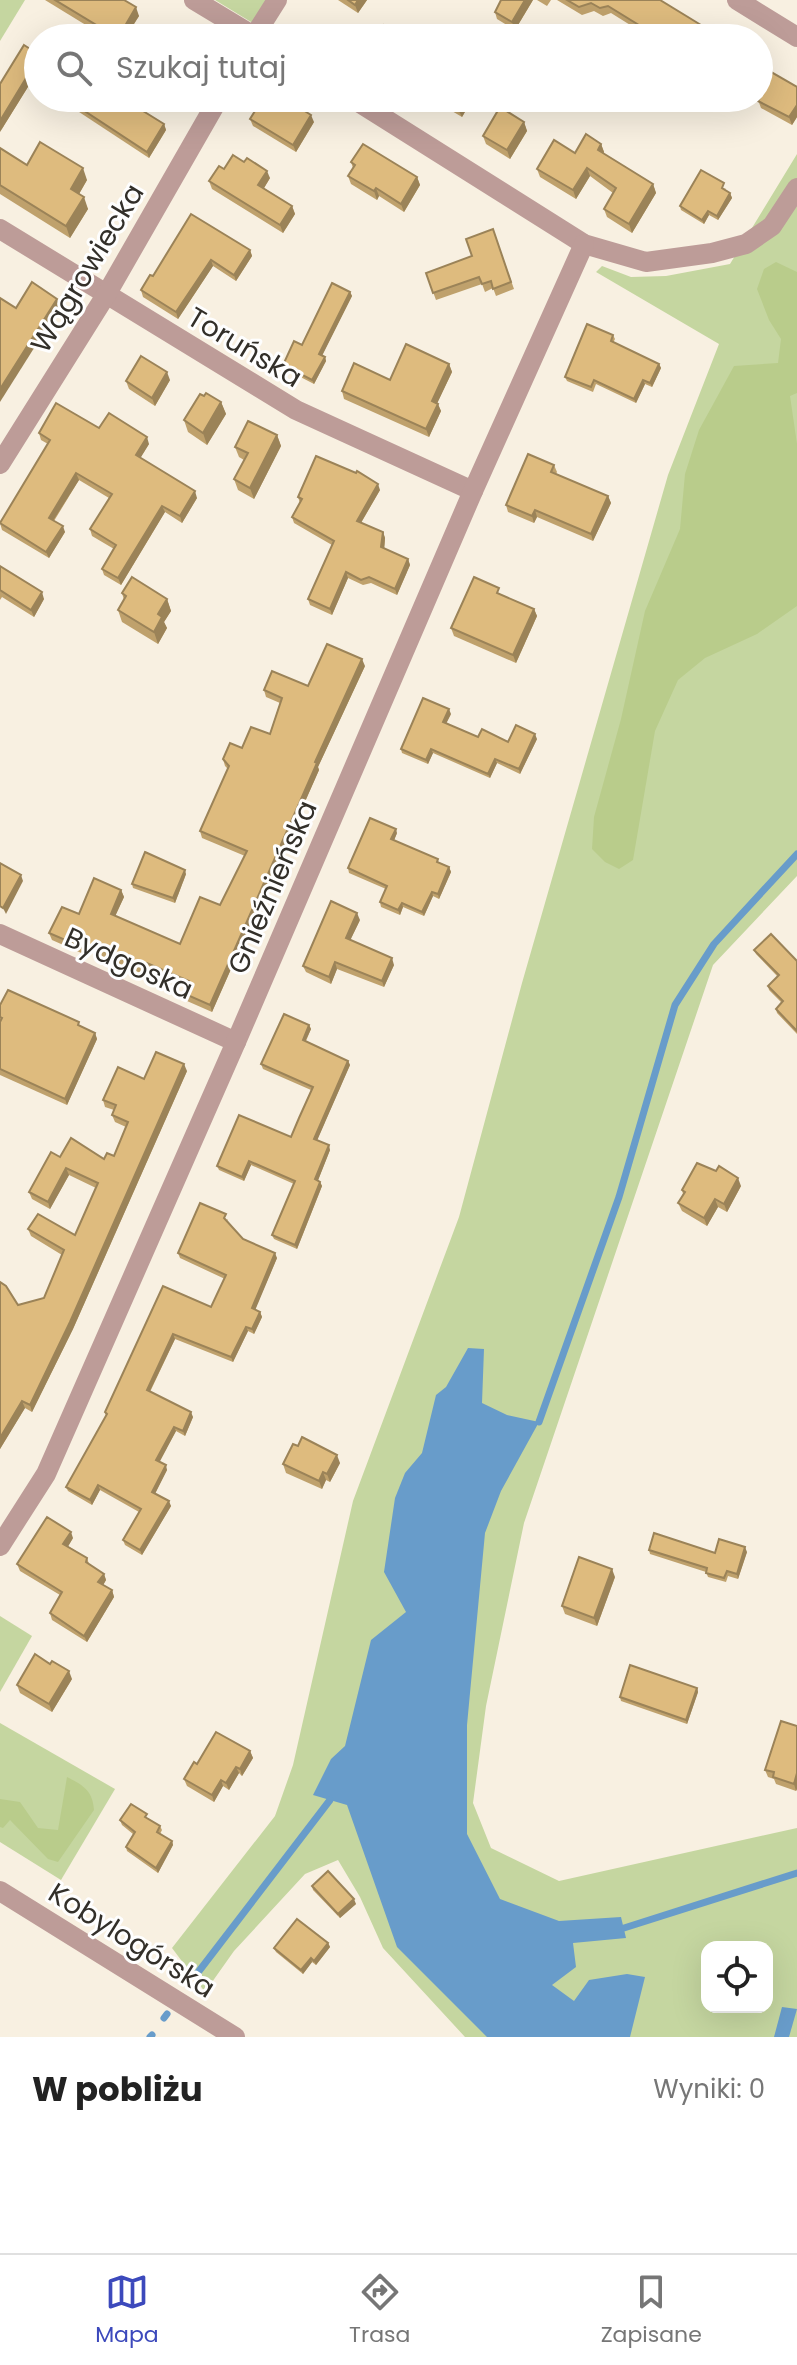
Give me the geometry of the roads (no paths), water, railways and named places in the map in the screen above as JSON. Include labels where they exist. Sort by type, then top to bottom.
[{"type":"street","points":[[194,0],[234,24]]},
{"type":"street","points":[[263,24],[277,0]]},
{"type":"street","points":[[737,0],[797,37]]},
{"type":"street","name":"Wągrowiecka","points":[[0,464],[106,295],[211,112]]},
{"type":"street","points":[[374,112],[584,244],[646,262],[712,253],[746,244],[772,226],[797,188]]},
{"type":"street","name":"Toruńska","points":[[0,229],[296,410],[473,491]]},
{"type":"street","name":"Gnieźnieńska","points":[[0,1546],[46,1474],[473,491],[584,244]]},
{"type":"street","name":"Bydgoska","points":[[0,934],[236,1042]]},
{"type":"street","name":"Kobylogórska","points":[[0,1891],[235,2037]]},
{"type":"water","points":[[468,1348],[484,1349],[482,1403],[507,1415],[539,1422],[501,1491],[485,1533],[467,1725],[467,1834],[500,1899],[559,1921],[621,1917],[626,1938],[573,1943],[576,1967],[552,1985],[574,2001],[589,1980],[627,1974],[645,1977],[630,2037],[487,2037],[397,1947],[347,1805],[313,1795],[331,1759],[345,1746],[371,1640],[406,1612],[384,1572],[395,1498],[405,1473],[422,1453],[436,1395],[446,1387]]},
{"type":"water","points":[[782,2007],[797,2009],[789,2037],[774,2037]]},
{"type":"waterway","points":[[539,1422],[619,1197],[675,1005],[714,944],[797,854]]},
{"type":"waterway","points":[[196,1975],[330,1800]]},
{"type":"waterway","points":[[624,1928],[797,1873]]},
{"type":"waterway","points":[[164,2018],[167,2014]]}]
